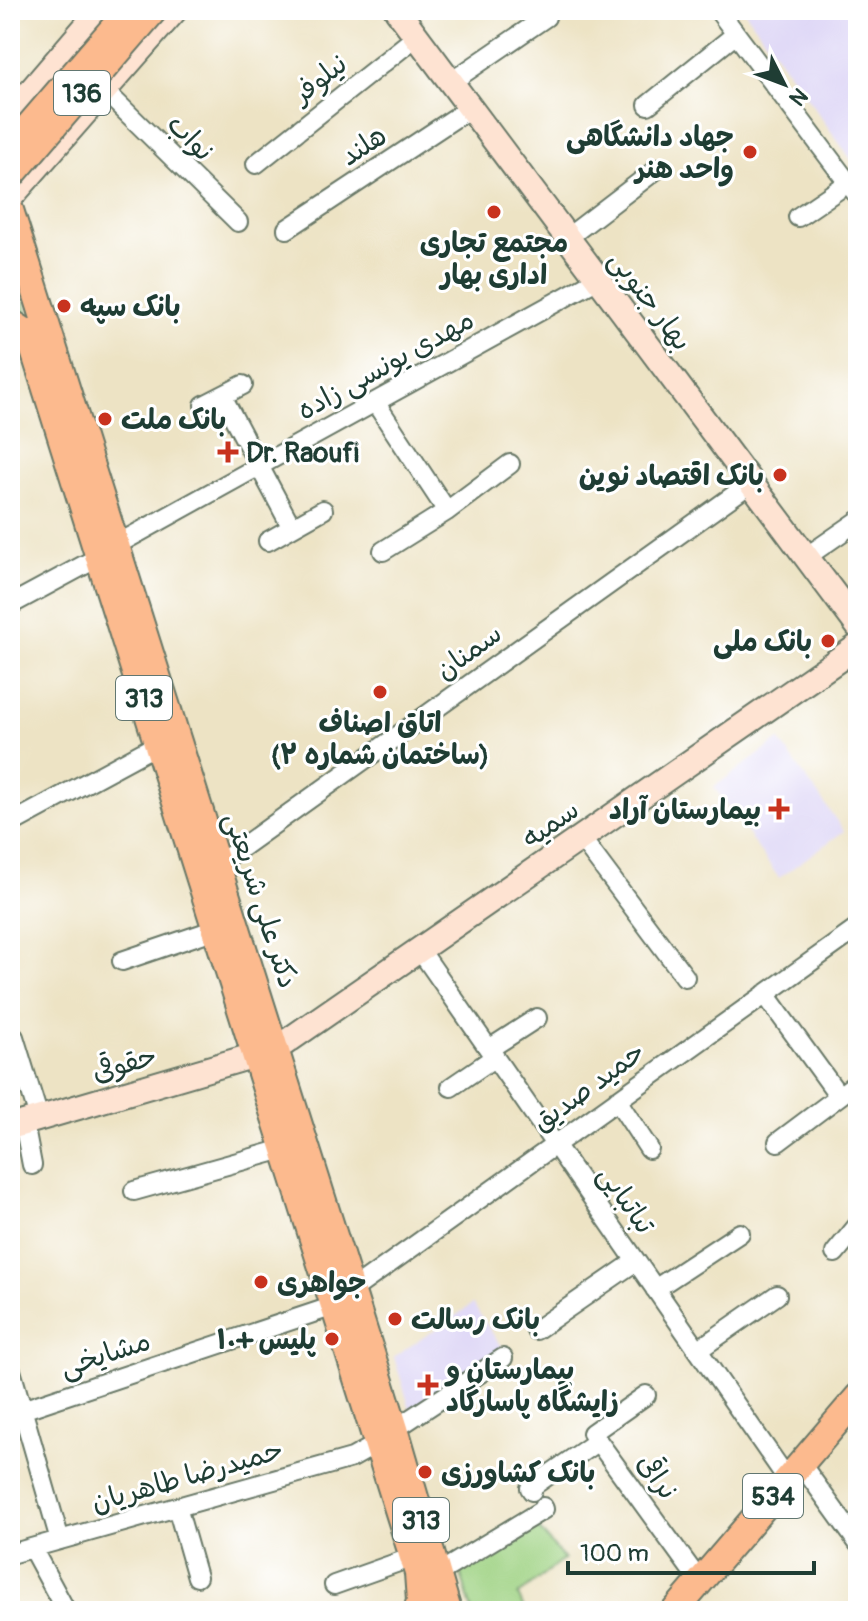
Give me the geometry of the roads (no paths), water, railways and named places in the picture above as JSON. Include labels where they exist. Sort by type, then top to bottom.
[{"type":"main road","points":[[10,115],[100,10]]},
{"type":"main road","points":[[112,10],[121,32],[151,37]]},
{"type":"main road","name":"136","points":[[10,148],[129,10]]},
{"type":"main road","name":"136","points":[[10,177],[154,10]]},
{"type":"main road","points":[[10,198],[175,10]]},
{"type":"main road","name":"بهار جنوبی","points":[[397,10],[858,626]]},
{"type":"main road","name":"دکتر علی شریعتی","points":[[10,210],[108,551],[158,744],[216,929],[266,1053],[284,1149],[343,1298]]},
{"type":"main road","name":"دکتر علی شریعتی","points":[[10,322],[27,333],[31,341],[217,865],[266,1053],[386,1437],[449,1609]]},
{"type":"main road","name":"سمیه","points":[[266,1053],[858,646]]},
{"type":"main road","name":"حقوقی","points":[[24,1123],[266,1053]]},
{"type":"main road","name":"534","points":[[688,1601],[858,1397]]},
{"type":"main road","name":"دکتر علی شریعتی","points":[[386,1437],[420,1586],[417,1611]]},
{"type":"street","points":[[718,10],[853,190],[798,217]]},
{"type":"street","points":[[451,82],[546,17]]},
{"type":"street","points":[[648,105],[736,34]]},
{"type":"street","name":"نیلوفر","points":[[256,164],[417,36]]},
{"type":"street","name":"نواب","points":[[105,91],[238,222]]},
{"type":"street","name":"هلند","points":[[287,229],[470,108]]},
{"type":"street","points":[[567,238],[657,169]]},
{"type":"street","name":"مهدی یونسی زاده","points":[[10,605],[598,279]]},
{"type":"street","points":[[204,405],[243,385]]},
{"type":"street","points":[[222,396],[291,526]]},
{"type":"street","points":[[375,402],[447,511]]},
{"type":"street","points":[[383,551],[447,511],[510,464]]},
{"type":"street","name":"سمنان","points":[[217,865],[751,483]]},
{"type":"street","points":[[268,541],[323,510]]},
{"type":"street","points":[[806,557],[858,521]]},
{"type":"street","points":[[10,824],[158,744]]},
{"type":"street","points":[[581,838],[685,977]]},
{"type":"street","name":"حمید صدیق","points":[[343,1298],[858,928]]},
{"type":"street","points":[[122,961],[216,929]]},
{"type":"street","name":"تباتبایی","points":[[420,950],[698,1350],[794,1472],[858,1543]]},
{"type":"street","points":[[765,994],[839,1096]]},
{"type":"street","points":[[451,1087],[537,1018]]},
{"type":"street","points":[[14,1037],[32,1165]]},
{"type":"street","points":[[778,1142],[858,1082]]},
{"type":"street","points":[[617,1100],[649,1149]]},
{"type":"street","points":[[134,1191],[284,1149]]},
{"type":"street","points":[[835,1253],[858,1225]]},
{"type":"street","points":[[655,1289],[740,1233]]},
{"type":"street","points":[[536,1330],[636,1261]]},
{"type":"street","points":[[698,1350],[777,1295]]},
{"type":"street","name":"مشایخی","points":[[22,1410],[343,1298]]},
{"type":"street","name":"حمیدرضا طاهریان","points":[[10,1554],[352,1458],[503,1358]]},
{"type":"street","points":[[10,1367],[60,1540]]},
{"type":"street","name":"نراقی","points":[[646,1395],[592,1433],[688,1601]]},
{"type":"street","name":"نراقی","points":[[532,1491],[530,1488],[598,1441]]},
{"type":"street","points":[[177,1507],[197,1577]]},
{"type":"street","points":[[437,1574],[543,1507]]},
{"type":"street","points":[[32,1548],[66,1611]]},
{"type":"street","points":[[334,1585],[413,1557]]},
{"type":"place","name":"جهاد دانشگاهی واحد هنر","points":[[750,152]]},
{"type":"place","name":"مجتمع تجاری اداری بهار","points":[[494,212]]},
{"type":"place","name":"بانک سپه","points":[[64,306]]},
{"type":"place","name":"بانک ملت","points":[[105,419]]},
{"type":"place","name":"Dr. Raoufi","points":[[228,452]]},
{"type":"place","name":"بانک اقتصاد نوین","points":[[780,475]]},
{"type":"place","name":"بانک ملی","points":[[828,641]]},
{"type":"place","name":"اتاق اصناف (ساختمان شماره ۲)","points":[[380,692]]},
{"type":"place","name":"بیمارستان آراد","points":[[779,809]]},
{"type":"place","name":"جواهری","points":[[261,1282]]},
{"type":"place","name":"بانک رسالت","points":[[395,1319]]},
{"type":"place","name":"پلیس +۱۰","points":[[332,1339]]},
{"type":"place","name":"بیمارستان و زایشگاه پاسارگاد","points":[[428,1385]]},
{"type":"place","name":"بانک کشاورزی","points":[[425,1472]]}]
